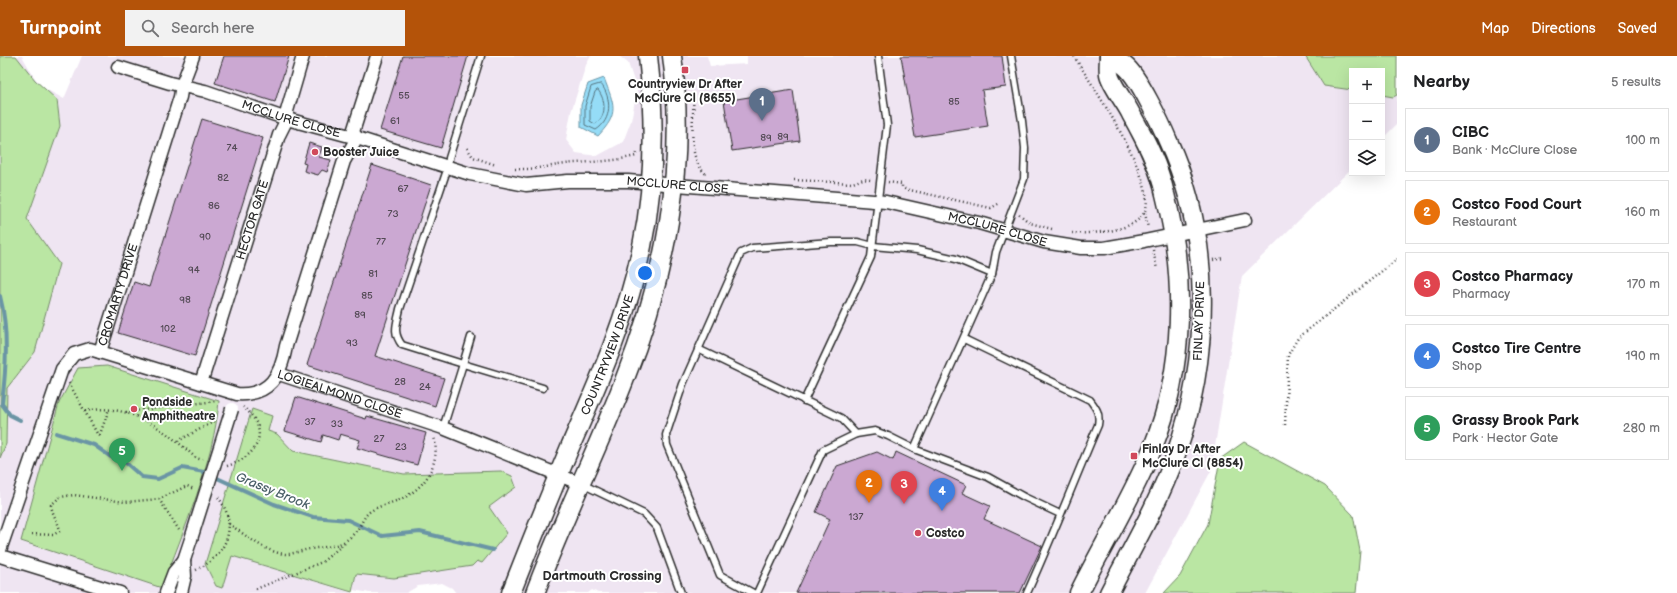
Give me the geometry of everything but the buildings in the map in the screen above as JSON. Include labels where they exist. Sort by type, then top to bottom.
[{"type":"street","name":"CROMARTY DRIVE","points":[[0,550],[64,364],[74,354],[83,349],[90,348],[100,352],[180,97],[182,85],[193,56]]},
{"type":"street","name":"HECTOR GATE","points":[[201,383],[279,135],[287,119],[287,111],[302,56]]},
{"type":"street","points":[[279,374],[344,161],[356,138],[354,132],[377,56]]},
{"type":"street","name":"COUNTRYVIEW DRIVE","points":[[511,593],[605,368],[627,307],[643,244],[652,183],[652,116],[648,56]]},
{"type":"street","name":"COUNTRYVIEW DRIVE","points":[[535,593],[624,381],[643,327],[664,249],[673,185],[677,115],[672,56]]},
{"type":"street","name":"FINLAY DRIVE","points":[[1109,56],[1126,66],[1146,97],[1165,133],[1181,173],[1196,230],[1201,279],[1202,324],[1197,368],[1188,414],[1166,480],[1109,593]]},
{"type":"street","name":"FINLAY DRIVE","points":[[1079,593],[1144,467],[1167,403],[1176,359],[1179,315],[1174,235],[1160,175],[1135,121],[1109,75],[1109,56]]},
{"type":"street","name":"MCCLURE CLOSE","points":[[118,67],[205,91],[287,119],[356,138],[470,174],[526,185],[568,181],[652,183],[878,202],[979,222],[1044,242],[1081,248],[1104,248],[1245,220]]},
{"type":"street","name":"LOGIEALMOND CLOSE","points":[[100,352],[201,383],[236,402],[245,394],[263,388],[274,381],[279,374],[438,430],[581,484]]},
{"type":"street","points":[[166,593],[174,572],[184,560],[236,402]]},
{"type":"street","points":[[0,556],[120,593]]},
{"type":"street","points":[[181,593],[186,576],[184,560]]},
{"type":"lane","points":[[481,56],[449,158],[448,167],[400,309],[396,336],[402,345],[543,388]]},
{"type":"lane","points":[[804,401],[871,257],[887,125],[878,56]]},
{"type":"lane","points":[[914,449],[992,274],[996,252],[1024,179],[1025,148],[1011,56]]},
{"type":"lane","points":[[753,593],[720,575],[667,445],[666,436],[683,384],[741,253],[752,248],[831,242],[858,242],[873,246],[916,250],[956,259],[992,274]]},
{"type":"lane","points":[[438,430],[463,364],[471,337]]},
{"type":"lane","points":[[964,339],[1090,400],[1097,409],[1099,418],[1098,425],[1060,514],[1051,540],[1027,593]]},
{"type":"lane","points":[[698,349],[841,418],[856,434]]},
{"type":"lane","points":[[757,593],[823,450],[856,434],[875,431],[914,449],[988,477],[1024,497],[1060,514]]},
{"type":"lane","points":[[581,484],[644,514],[657,528],[681,593]]},
{"type":"path","points":[[1066,232],[1098,232],[1128,226],[1138,220],[1145,213],[1147,196],[1132,154],[1104,104],[1074,56]]},
{"type":"path","points":[[692,93],[695,159],[702,171],[712,176]]},
{"type":"path","points":[[468,148],[473,157],[503,166]]},
{"type":"path","points":[[509,168],[533,170],[573,163],[616,161],[636,156],[639,150]]},
{"type":"path","points":[[789,180],[853,184],[863,179],[902,184],[902,187],[905,189],[991,208],[1000,203]]},
{"type":"path","points":[[998,205],[1023,215],[1030,223],[1059,231]]},
{"type":"path","points":[[1285,424],[1288,355],[1298,338],[1397,259]]},
{"type":"path","points":[[70,384],[99,437],[109,409]]},
{"type":"path","points":[[125,412],[219,401]]},
{"type":"path","points":[[225,467],[237,463],[249,455],[256,446],[259,438],[256,422],[248,410],[236,402]]},
{"type":"path","points":[[85,411],[109,409],[125,412],[158,426],[178,441],[196,458],[204,460]]},
{"type":"path","points":[[178,441],[217,420]]},
{"type":"path","points":[[256,589],[322,562],[357,531],[368,513],[410,495],[422,483],[434,466],[437,454],[438,430]]},
{"type":"path","points":[[32,534],[53,535],[60,531],[59,522],[53,516],[51,505],[60,497],[74,495],[125,502],[159,500],[187,486],[195,489]]},
{"type":"path","points":[[193,572],[217,557],[226,542],[229,524],[225,506],[216,496]]},
{"type":"path","points":[[159,500],[179,530]]},
{"type":"path","points":[[229,524],[253,540],[274,551],[288,554],[311,549],[332,547],[348,540]]},
{"type":"shaded area","points":[[16,56],[22,56],[36,80],[44,88],[64,99],[82,56],[591,56],[586,65],[571,112],[566,140],[576,153],[597,156],[623,142],[631,121],[637,90],[628,63],[619,56],[707,56],[710,66],[747,64],[747,56],[1305,56],[1324,86],[1349,90],[1349,171],[1242,276],[1211,471],[1145,593],[598,593],[592,590],[588,593],[456,593],[452,588],[442,583],[418,586],[406,593],[370,593],[353,590],[356,574],[394,578],[516,487],[512,476],[501,471],[404,474],[293,451],[277,434],[268,431],[252,409],[205,564],[216,586],[222,588],[232,556],[352,593],[0,593],[0,458],[6,444],[7,388],[35,352],[59,264],[27,219],[60,126],[57,100],[35,80]],"holes":[[[202,396],[219,401],[37,486],[59,403]]]},
{"type":"shaded area","points":[[1397,95],[1397,124],[1385,136],[1385,96],[1393,97]]},
{"type":"green space","points":[[0,56],[16,56],[35,80],[57,100],[60,126],[27,219],[59,264],[35,352],[7,388],[6,444],[0,458]]},
{"type":"green space","points":[[1305,56],[1397,56],[1397,95],[1393,97],[1385,96],[1385,68],[1349,68],[1349,90],[1324,86]]},
{"type":"green space","points":[[107,366],[219,401],[211,448],[204,472],[188,520],[162,588],[21,541],[59,403],[78,368]]},
{"type":"green space","points":[[252,409],[272,416],[268,431],[277,434],[293,451],[404,474],[501,471],[512,476],[516,487],[489,507],[507,533],[482,563],[477,561],[472,566],[394,578],[356,574],[352,592],[232,556],[222,588],[216,586],[205,564]]},
{"type":"green space","points":[[1244,442],[1325,486],[1353,515],[1360,551],[1356,593],[1164,593],[1180,576],[1208,524],[1220,459]]},
{"type":"water","points":[[604,78],[613,108],[610,121],[598,136],[581,127],[581,105],[588,84]]},
{"type":"waterway","name":"Grassy Brook","points":[[0,296],[6,336],[5,377],[2,404],[10,415],[20,420]]},
{"type":"waterway","name":"Grassy Brook","points":[[56,433],[94,445],[111,457],[126,463],[142,477],[158,479],[182,468],[204,472],[274,504],[313,517],[348,520],[382,536],[420,532],[493,550]]},
{"type":"place","name":"Countryview Dr After McClure Cl (8655)","points":[[685,70]]},
{"type":"place","name":"CIBC","points":[[762,121]]},
{"type":"place","name":"Booster Juice","points":[[315,152]]},
{"type":"place","name":"Pondside Amphitheatre","points":[[134,409]]},
{"type":"place","name":"Finlay Dr After McClure Cl (8854)","points":[[1134,456]]},
{"type":"place","name":"Grassy Brook Park","points":[[122,471]]},
{"type":"place","name":"Costco Food Court","points":[[869,503]]},
{"type":"place","name":"Costco Pharmacy","points":[[904,504]]},
{"type":"place","name":"Costco Tire Centre","points":[[942,511]]},
{"type":"place","name":"Costco","points":[[918,533]]},
{"type":"district","name":"Dartmouth Crossing","points":[[602,575]]}]
